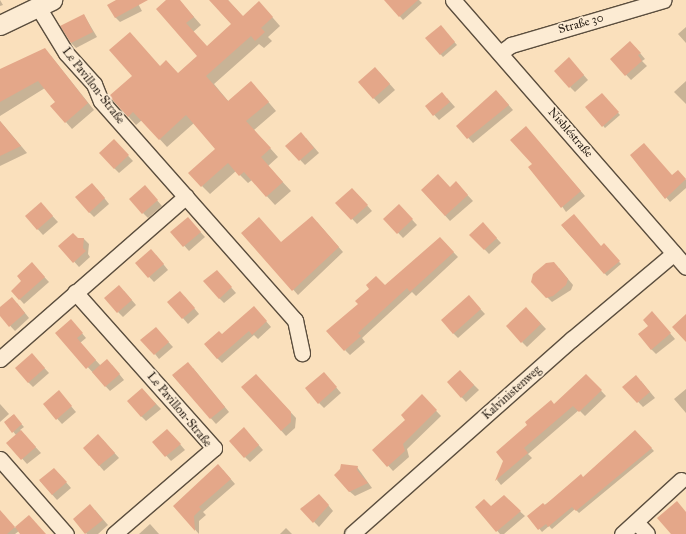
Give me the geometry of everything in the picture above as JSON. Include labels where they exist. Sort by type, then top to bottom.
[{"type":"street","name":"Nisbléstraße","points":[[453,0],[686,267]]},
{"type":"street","name":"Straße 30","points":[[500,53],[511,45],[664,0]]},
{"type":"street","points":[[0,26],[45,3]]},
{"type":"street","name":"Le Pavillon-Straße","points":[[45,3],[66,53],[94,84],[101,101],[295,320],[302,353]]},
{"type":"street","points":[[0,359],[186,196]]},
{"type":"street","name":"Kalvinistenweg","points":[[352,534],[566,344],[674,253]]},
{"type":"street","name":"Le Pavillon-Straße","points":[[75,292],[214,448],[114,534]]},
{"type":"street","points":[[0,459],[66,534]]},
{"type":"street","points":[[622,534],[681,480]]},
{"type":"street","points":[[636,522],[647,534]]},
{"type":"building","points":[[116,0],[148,0],[115,18],[107,5]]},
{"type":"building","points":[[166,0],[180,0],[194,17],[186,23],[207,46],[231,24],[209,0],[228,0],[243,16],[259,1],[273,17],[261,28],[265,32],[255,41],[251,36],[206,76],[228,101],[251,81],[269,102],[246,121],[271,148],[261,157],[283,182],[266,197],[244,172],[239,176],[228,163],[201,187],[188,173],[215,149],[186,115],[159,140],[133,112],[128,117],[109,96],[132,76],[109,50],[130,32],[160,66],[166,60],[178,73],[197,56],[156,9]]},
{"type":"building","points":[[384,0],[418,0],[399,17]]},
{"type":"building","points":[[84,14],[93,32],[71,43],[60,26]]},
{"type":"building","points":[[441,25],[455,42],[440,55],[425,38]]},
{"type":"building","points":[[630,41],[641,53],[638,55],[642,61],[625,76],[610,59]]},
{"type":"building","points":[[45,48],[88,103],[65,123],[50,106],[55,102],[38,81],[0,102],[0,69]]},
{"type":"building","points":[[569,57],[584,75],[569,88],[554,71]]},
{"type":"building","points":[[375,67],[390,84],[373,99],[358,82]]},
{"type":"building","points":[[496,90],[509,105],[467,139],[456,126]]},
{"type":"building","points":[[442,92],[450,102],[433,116],[425,106]]},
{"type":"building","points":[[602,93],[619,112],[602,127],[585,107]]},
{"type":"building","points":[[0,121],[21,146],[0,156]]},
{"type":"building","points":[[526,126],[581,191],[561,208],[528,167],[532,164],[510,140]]},
{"type":"building","points":[[301,132],[314,148],[299,161],[285,146]]},
{"type":"building","points":[[114,139],[129,155],[114,169],[99,153]]},
{"type":"building","points":[[644,143],[672,175],[678,170],[686,179],[665,199],[630,155]]},
{"type":"building","points":[[438,174],[450,187],[456,181],[468,195],[445,216],[421,190]]},
{"type":"building","points":[[92,183],[105,198],[89,213],[75,197]]},
{"type":"building","points":[[145,185],[158,200],[142,214],[129,199]]},
{"type":"building","points":[[352,188],[368,205],[351,220],[335,203]]},
{"type":"building","points":[[41,202],[53,216],[37,230],[25,216]]},
{"type":"building","points":[[399,204],[413,219],[397,234],[383,219]]},
{"type":"building","points":[[574,214],[601,246],[604,243],[620,261],[604,274],[561,225]]},
{"type":"building","points":[[312,216],[339,247],[292,291],[241,233],[259,217],[281,242]]},
{"type":"building","points":[[188,217],[201,232],[183,247],[170,232]]},
{"type":"building","points":[[483,222],[497,238],[484,250],[469,235]]},
{"type":"building","points":[[73,233],[78,238],[84,238],[83,248],[86,251],[73,263],[58,246]]},
{"type":"building","points":[[440,237],[454,252],[410,292],[407,288],[358,333],[361,336],[344,351],[326,331],[358,304],[355,301],[369,289],[366,285],[376,276],[385,285]]},
{"type":"building","points":[[151,249],[164,264],[148,278],[135,263]]},
{"type":"building","points":[[32,262],[45,277],[19,300],[11,291],[21,281],[17,276]]},
{"type":"building","points":[[554,262],[568,279],[566,285],[553,296],[546,298],[531,282],[533,274],[546,263]]},
{"type":"building","points":[[217,270],[232,287],[219,299],[203,281]]},
{"type":"building","points":[[119,285],[132,300],[117,313],[104,298]]},
{"type":"building","points":[[180,291],[195,308],[182,319],[167,302]]},
{"type":"building","points":[[469,295],[481,309],[453,334],[441,320]]},
{"type":"building","points":[[12,297],[25,313],[9,327],[0,316],[0,307]]},
{"type":"building","points":[[254,306],[267,321],[252,335],[249,331],[217,359],[204,344],[219,331],[222,334]]},
{"type":"building","points":[[526,307],[541,324],[521,343],[506,326]]},
{"type":"building","points":[[652,311],[671,333],[651,350],[638,334],[648,326],[643,320]]},
{"type":"building","points":[[686,314],[686,342],[672,327]]},
{"type":"building","points":[[71,319],[83,333],[77,338],[96,360],[86,369],[55,333]]},
{"type":"building","points":[[156,327],[169,342],[154,355],[140,340]]},
{"type":"building","points":[[32,353],[45,368],[28,383],[15,368]]},
{"type":"building","points":[[107,359],[120,374],[105,387],[92,372]]},
{"type":"building","points":[[188,362],[225,407],[210,419],[172,375]]},
{"type":"building","points":[[460,370],[474,385],[461,398],[447,382]]},
{"type":"building","points":[[324,372],[337,387],[318,404],[305,388]]},
{"type":"building","points":[[256,374],[291,412],[291,422],[281,431],[241,387]]},
{"type":"building","points":[[586,374],[602,390],[579,412],[573,406],[524,448],[528,453],[495,481],[503,461],[496,452],[527,425],[525,422],[551,400],[554,404]]},
{"type":"building","points":[[636,375],[650,392],[637,403],[622,387]]},
{"type":"building","points":[[142,388],[156,404],[141,417],[127,401]]},
{"type":"building","points":[[59,390],[72,406],[56,420],[43,404]]},
{"type":"building","points":[[422,394],[437,410],[403,444],[405,451],[387,467],[372,450],[405,420],[401,415]]},
{"type":"building","points":[[14,414],[22,424],[12,433],[4,422]]},
{"type":"building","points":[[244,427],[259,445],[244,458],[229,441]]},
{"type":"building","points":[[167,429],[181,444],[165,457],[152,442]]},
{"type":"building","points":[[21,430],[36,447],[21,460],[6,443]]},
{"type":"building","points":[[635,430],[652,448],[576,511],[572,507],[548,527],[546,524],[538,530],[527,516],[543,503],[545,505],[581,474],[583,477]]},
{"type":"building","points":[[98,434],[115,453],[99,466],[83,448]]},
{"type":"building","points":[[218,464],[231,479],[199,507],[201,509],[194,516],[195,531],[173,506]]},
{"type":"building","points":[[341,464],[358,466],[357,470],[368,483],[349,492],[334,475],[340,469]]},
{"type":"building","points":[[54,468],[67,482],[52,495],[39,480]]},
{"type":"building","points":[[319,494],[329,505],[313,523],[300,509]]},
{"type":"building","points":[[504,495],[521,511],[496,532],[475,507],[484,499],[491,506]]},
{"type":"building","points":[[677,501],[686,512],[686,534],[671,534],[657,518]]},
{"type":"building","points":[[90,504],[103,520],[85,534],[73,519]]},
{"type":"building","points":[[0,510],[15,527],[7,534],[0,534]]},
{"type":"building","points":[[29,515],[46,534],[20,534],[15,527]]}]
